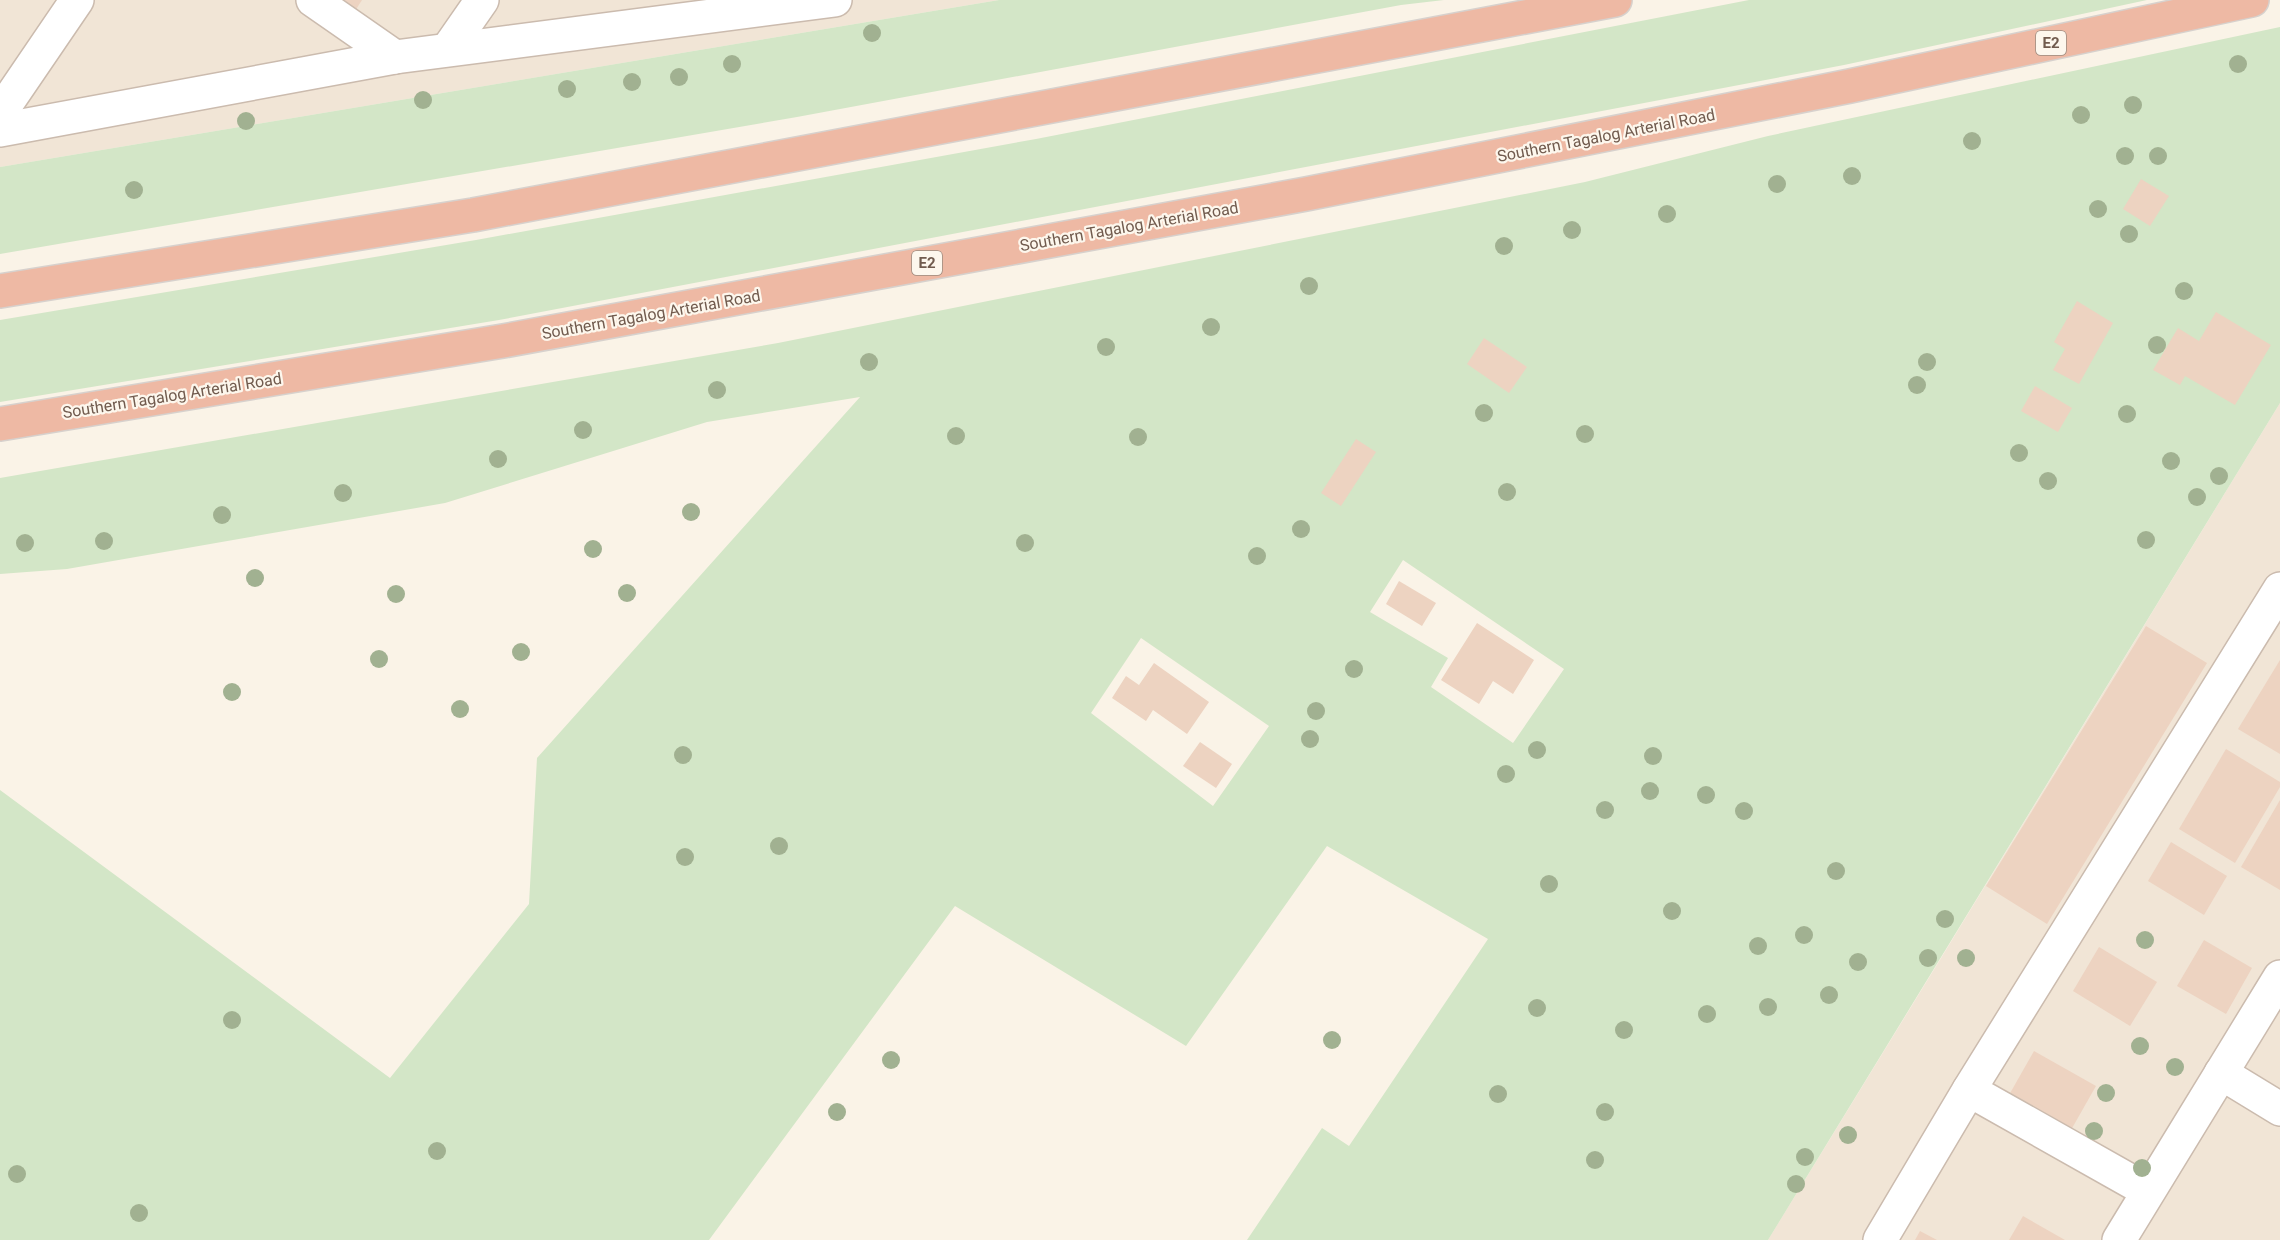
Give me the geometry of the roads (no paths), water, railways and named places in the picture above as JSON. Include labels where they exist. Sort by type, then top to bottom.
[{"type":"highway","points":[[0,291],[473,215],[1615,0]]},
{"type":"highway","name":"Southern Tagalog Arterial Road","points":[[0,424],[503,341],[1294,196],[1851,87],[2252,0]]},
{"type":"street","points":[[0,113],[77,0]]},
{"type":"street","points":[[313,0],[395,57]]},
{"type":"street","points":[[448,49],[482,0]]},
{"type":"street","points":[[0,130],[395,57],[835,0]]},
{"type":"street","points":[[1880,1240],[1969,1090],[2280,589]]},
{"type":"street","points":[[2119,1240],[2280,976]]},
{"type":"street","points":[[2221,1073],[2280,1108]]},
{"type":"street","points":[[1969,1090],[2148,1191]]}]
